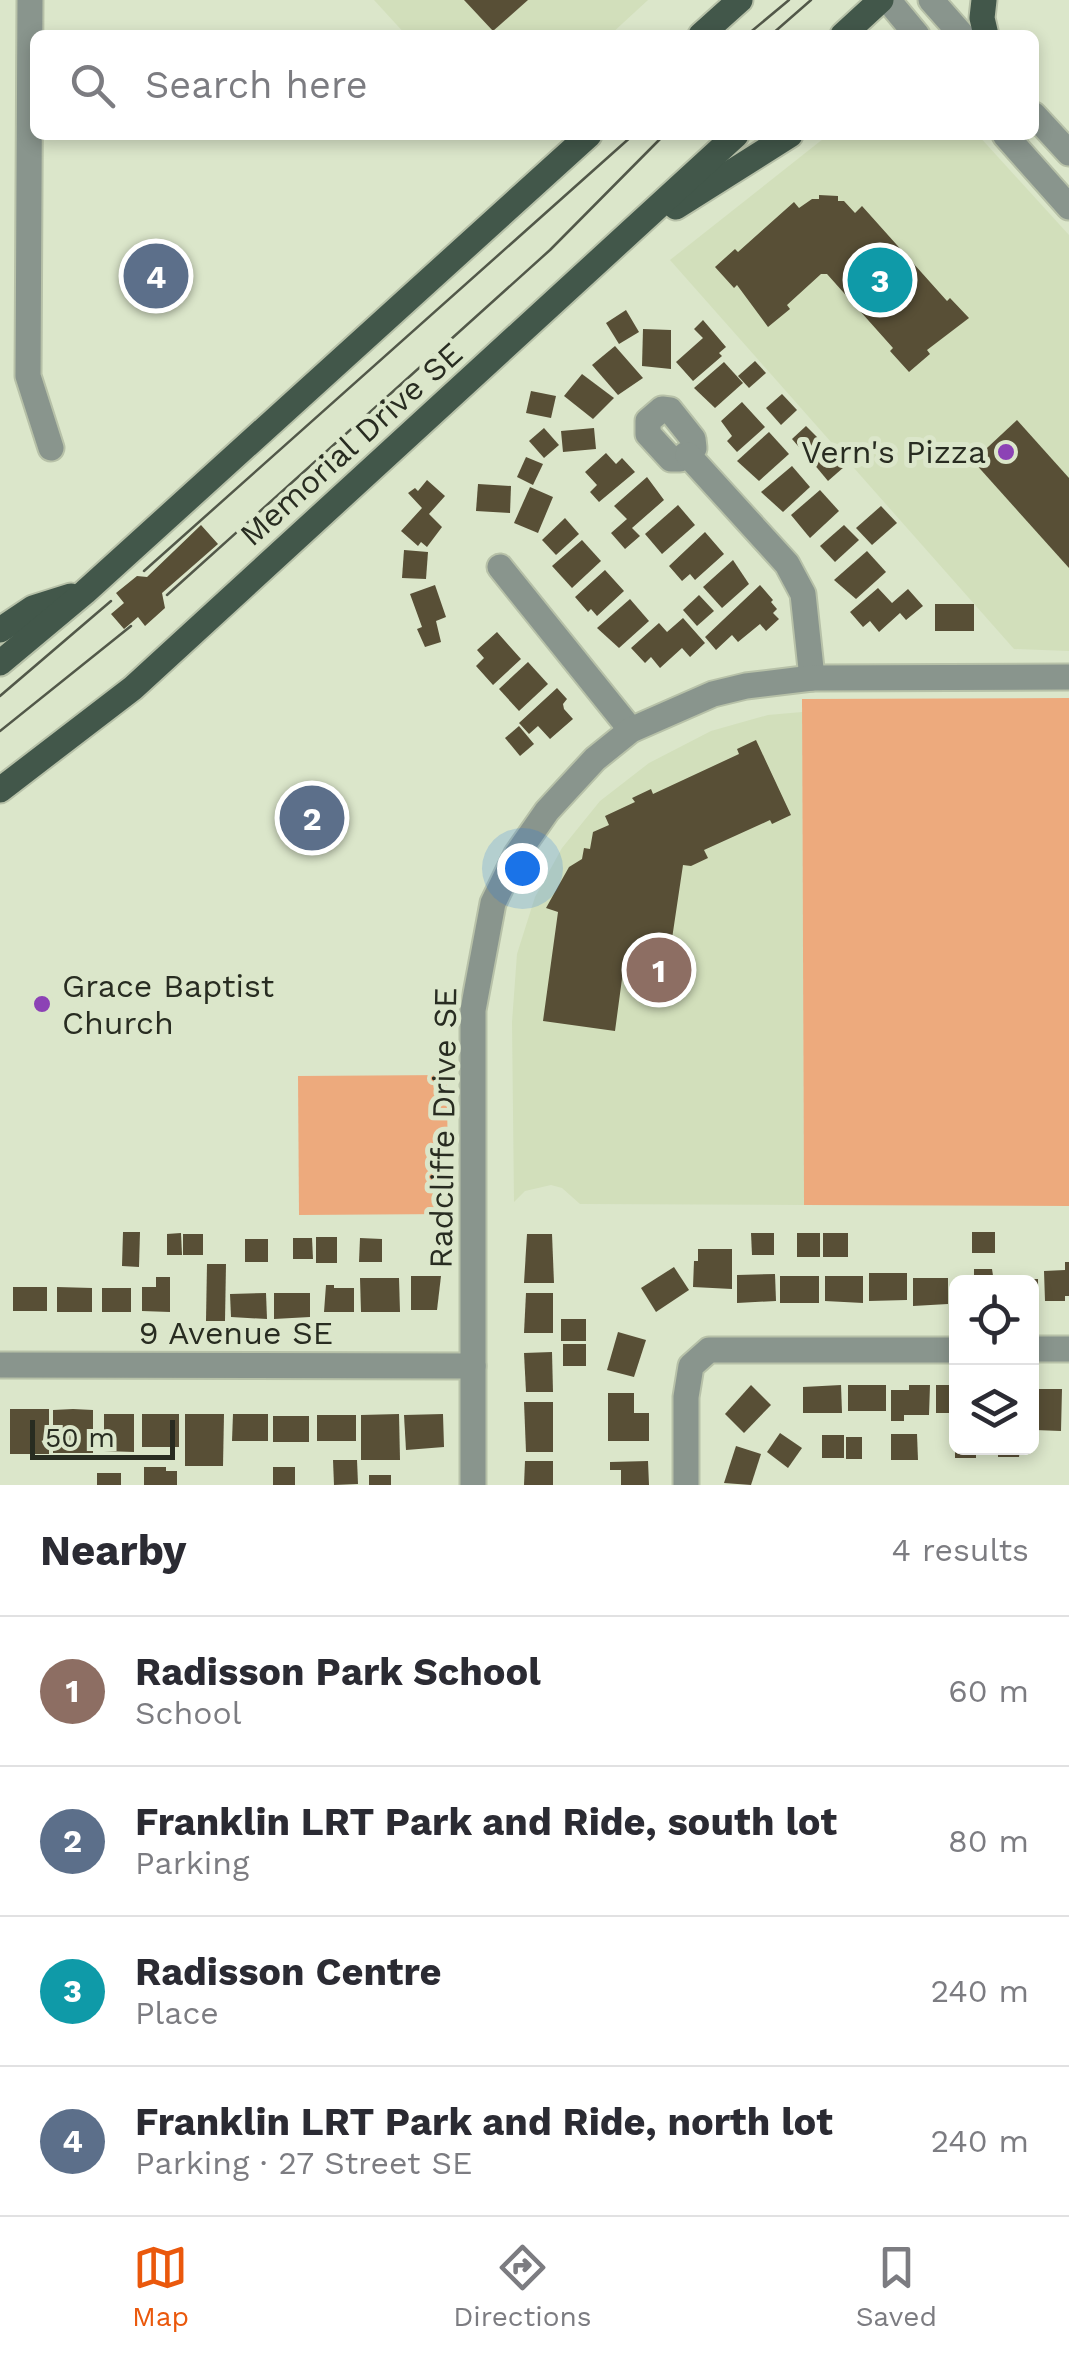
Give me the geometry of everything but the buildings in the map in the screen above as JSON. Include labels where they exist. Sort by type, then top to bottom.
[{"type":"main road","points":[[850,30],[884,0]]},
{"type":"main road","points":[[984,0],[985,30]]},
{"type":"main road","points":[[705,30],[731,5]]},
{"type":"main road","points":[[0,663],[85,592],[583,140]]},
{"type":"main road","name":"Memorial Drive SE","points":[[0,790],[133,688],[731,140]]},
{"type":"main road","points":[[636,227],[657,220],[782,140]]},
{"type":"main road","points":[[0,630],[32,608],[85,592]]},
{"type":"street","points":[[30,0],[28,376],[51,448]]},
{"type":"street","points":[[884,0],[912,30]]},
{"type":"street","points":[[931,0],[958,30]]},
{"type":"street","points":[[1039,120],[1069,153]]},
{"type":"street","points":[[1009,140],[1069,207]]},
{"type":"street","points":[[688,455],[787,564],[803,594],[812,678]]},
{"type":"street","points":[[500,567],[632,730]]},
{"type":"street","name":"Radcliffe Drive SE","points":[[474,1485],[473,1010],[493,903],[517,854],[546,811],[587,766],[632,730],[713,694],[762,683],[812,678],[1069,677]]},
{"type":"street","points":[[1039,1349],[1069,1349]]},
{"type":"street","points":[[686,1485],[686,1397],[691,1366],[709,1350],[949,1350]]},
{"type":"street","name":"9 Avenue SE","points":[[0,1365],[472,1366]]},
{"type":"shaded area","points":[[374,0],[648,0],[615,30],[401,30]]},
{"type":"shaded area","points":[[822,140],[983,140],[1069,235],[1069,651],[1014,649],[670,260]]},
{"type":"shaded area","points":[[1069,698],[1069,1206],[804,1205],[802,699]]},
{"type":"shaded area","points":[[802,712],[804,1205],[580,1204],[562,1188],[551,1185],[525,1191],[514,1202],[512,1022],[517,954],[535,897],[562,848],[600,801],[649,763],[711,731],[768,715]]},
{"type":"shaded area","points":[[447,1075],[448,1214],[299,1215],[298,1076]]},
{"type":"tram line","points":[[753,30],[789,0]]},
{"type":"tram line","points":[[777,30],[811,0]]},
{"type":"tram line","points":[[144,571],[627,140]]},
{"type":"tram line","points":[[167,595],[550,250],[659,140]]},
{"type":"tram line","points":[[0,696],[111,601]]},
{"type":"tram line","points":[[0,731],[131,626]]},
{"type":"place","name":"Franklin LRT Park and Ride, north lot","points":[[156,276]]},
{"type":"place","name":"Radisson Centre","points":[[880,280]]},
{"type":"place","name":"Vern's Pizza","points":[[1006,452]]},
{"type":"place","name":"Franklin LRT Park and Ride, south lot","points":[[312,818]]},
{"type":"place","name":"Radisson Park School","points":[[659,970]]},
{"type":"place","name":"Grace Baptist Church","points":[[42,1004]]}]
